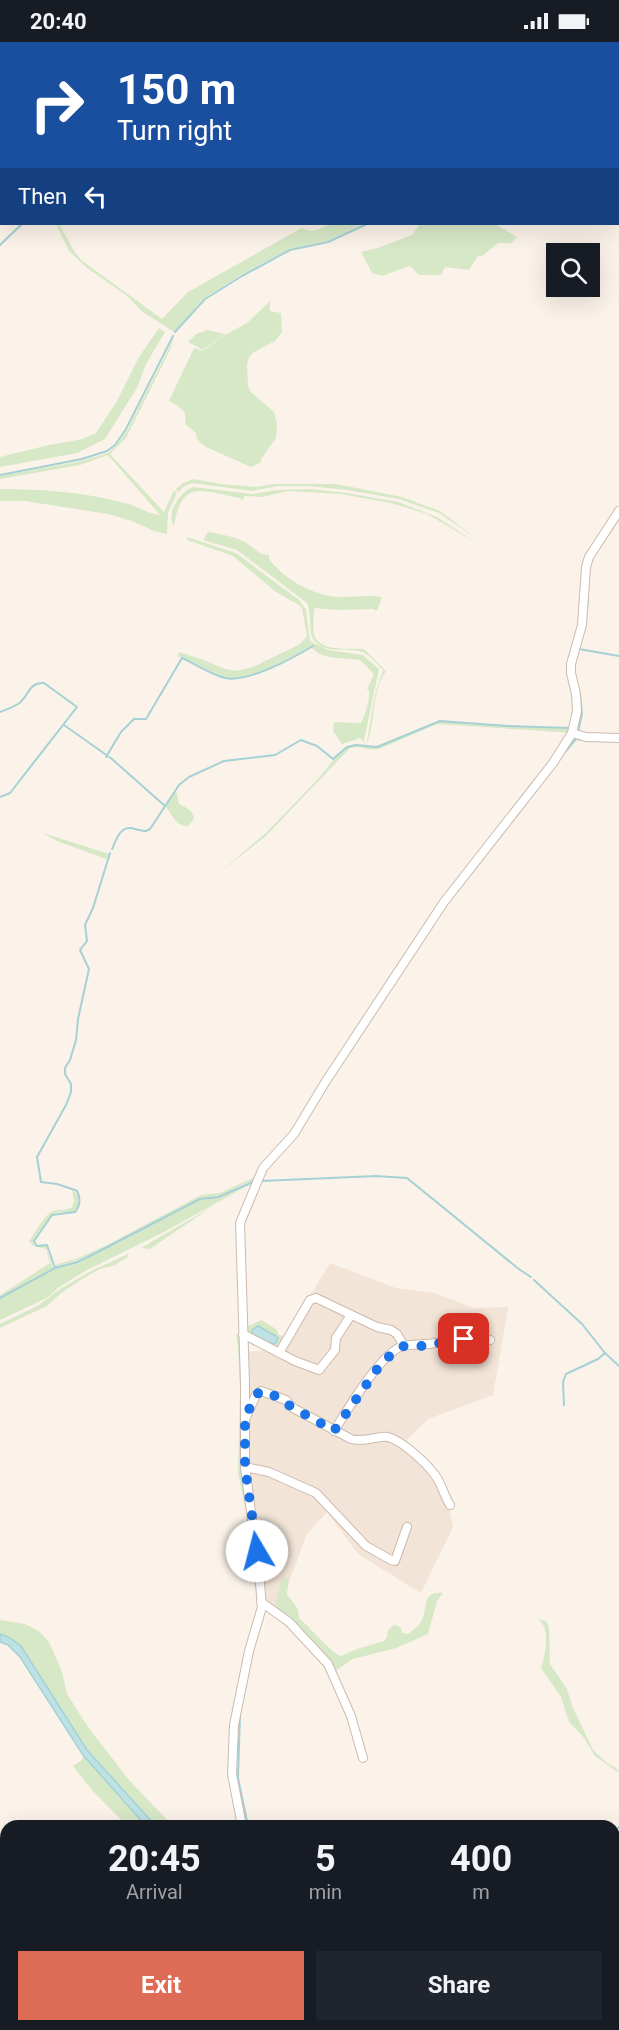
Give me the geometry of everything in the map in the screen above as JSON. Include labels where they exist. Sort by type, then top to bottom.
[{"type":"street","points":[[241,1820],[233,1784],[233,1733],[243,1674],[259,1620],[261,1602],[245,1467],[246,1383],[240,1223],[256,1186],[258,1174],[294,1134],[444,902],[553,763],[572,733],[577,711],[571,664],[582,625],[586,567],[597,542],[619,511]]},
{"type":"street","points":[[572,733],[586,737],[619,738]]},
{"type":"street","points":[[279,1353],[313,1298],[320,1299],[377,1327],[391,1330],[397,1334],[404,1346]]},
{"type":"street","points":[[243,1334],[319,1370],[335,1350],[336,1338],[351,1315]]},
{"type":"street","points":[[334,1431],[380,1365],[395,1351],[404,1346],[422,1346],[464,1339],[490,1340]]},
{"type":"street","points":[[245,1418],[256,1395],[261,1391],[286,1400],[293,1408],[334,1431],[356,1440],[370,1440],[384,1436],[402,1443],[435,1475],[450,1505]]},
{"type":"street","points":[[245,1467],[269,1472],[316,1493],[366,1546],[391,1560],[395,1561],[407,1527]]},
{"type":"street","points":[[261,1602],[290,1622],[328,1665],[351,1716],[363,1758]]},
{"type":"shaded area","points":[[330,1263],[396,1288],[435,1293],[474,1308],[508,1307],[493,1395],[428,1419],[403,1444],[446,1491],[453,1527],[421,1593],[358,1554],[327,1512],[307,1534],[277,1614],[259,1609],[245,1420],[246,1352],[277,1349]]},
{"type":"green space","points":[[56,225],[60,225],[81,260],[162,319],[188,292],[302,228],[315,231],[329,225],[362,225],[327,241],[290,249],[241,275],[204,298],[174,332],[144,313],[126,295],[87,268],[69,251]]},
{"type":"green space","points":[[419,225],[497,225],[517,237],[512,243],[498,243],[482,256],[478,256],[469,270],[445,267],[441,275],[419,275],[410,266],[382,276],[372,273],[361,252],[412,235]]},
{"type":"green space","points":[[270,301],[270,311],[281,313],[282,332],[275,341],[254,352],[247,364],[248,386],[251,392],[274,412],[277,424],[276,438],[261,462],[251,467],[202,444],[196,433],[185,424],[186,419],[182,409],[169,401],[194,348],[203,351],[223,336],[247,323]]},
{"type":"green space","points":[[159,328],[165,332],[146,364],[138,386],[105,439],[77,453],[0,467],[0,457],[83,439],[96,433],[117,401],[139,357]]},
{"type":"green space","points":[[208,330],[225,334],[203,350],[188,342],[196,334]]},
{"type":"green space","points":[[175,336],[126,438],[110,454],[164,512],[174,490],[177,493],[168,513],[167,534],[108,514],[25,501],[0,501],[0,489],[63,492],[110,499],[160,515],[108,455],[80,465],[0,479],[0,476],[82,461],[108,453],[128,429]]},
{"type":"green space","points":[[194,479],[256,487],[274,484],[336,484],[402,497],[440,511],[477,539],[439,513],[399,499],[309,486],[278,486],[252,491],[192,483],[183,487],[178,493],[176,489],[183,483]]},
{"type":"green space","points":[[193,487],[253,494],[309,489],[398,502],[437,517],[475,542],[427,514],[391,503],[341,494],[287,491],[263,497],[245,496],[242,501],[240,498],[196,491],[182,500],[174,526],[171,515],[175,504],[183,493]]},
{"type":"green space","points":[[208,532],[239,539],[259,552],[269,555],[269,559],[275,566],[291,580],[310,590],[340,597],[382,597],[377,611],[373,609],[314,608],[314,631],[319,642],[330,647],[364,649],[386,671],[378,689],[366,746],[375,695],[383,670],[365,653],[325,648],[319,645],[312,637],[307,603],[237,550],[203,540]]},
{"type":"green space","points":[[187,537],[236,553],[299,600],[306,610],[310,641],[328,650],[363,655],[379,669],[363,745],[360,738],[342,744],[333,731],[334,722],[361,723],[364,716],[369,699],[367,689],[374,674],[360,660],[322,655],[312,648],[313,645],[270,668],[235,678],[219,675],[177,656],[179,652],[225,669],[238,671],[253,667],[300,644],[307,636],[302,608],[299,605],[276,592],[233,556],[187,540]]},
{"type":"green space","points":[[573,690],[576,712],[572,733],[437,724],[379,749],[350,748],[266,836],[220,872],[267,832],[347,747],[355,745],[377,747],[440,721],[569,729],[574,715]]},
{"type":"green space","points":[[176,790],[179,804],[194,816],[188,826],[177,822],[165,806]]},
{"type":"green space","points":[[43,833],[109,854],[109,857],[106,859],[57,841]]},
{"type":"green space","points":[[255,1177],[254,1181],[218,1195],[190,1203],[90,1255],[55,1267],[55,1265],[107,1245],[201,1195],[220,1193]]},
{"type":"green space","points":[[254,1183],[164,1232],[85,1271],[47,1298],[0,1320],[0,1299],[40,1276],[94,1255],[200,1200],[218,1197]]},
{"type":"green space","points":[[72,1190],[78,1195],[78,1207],[73,1213],[52,1214],[33,1241],[35,1246],[46,1246],[53,1268],[0,1297],[50,1263],[46,1249],[33,1246],[29,1241],[50,1213],[72,1207],[74,1200]]},
{"type":"green space","points":[[213,1206],[150,1249],[141,1248],[146,1245]]},
{"type":"green space","points":[[128,1254],[128,1257],[115,1265],[100,1269],[84,1278],[47,1306],[0,1328],[0,1324],[39,1305],[60,1289],[91,1271]]},
{"type":"green space","points":[[261,1320],[276,1329],[279,1335],[285,1337],[278,1350],[246,1334],[245,1328]]},
{"type":"green space","points":[[236,1334],[241,1335],[242,1476],[257,1585],[255,1589],[246,1512],[238,1473],[240,1391]]},
{"type":"green space","points":[[282,1577],[289,1579],[287,1594],[298,1609],[299,1618],[326,1645],[341,1656],[384,1641],[388,1630],[394,1625],[401,1627],[402,1633],[408,1634],[422,1620],[428,1598],[436,1593],[443,1593],[437,1601],[428,1634],[396,1648],[353,1659],[334,1672],[313,1642],[275,1606]]},
{"type":"green space","points":[[537,1619],[546,1621],[549,1626],[550,1664],[567,1689],[573,1708],[593,1750],[619,1773],[595,1756],[584,1738],[569,1722],[561,1697],[541,1668],[546,1635],[545,1628]]},
{"type":"green space","points":[[0,1620],[25,1624],[40,1632],[49,1642],[62,1672],[67,1694],[88,1727],[129,1780],[167,1820],[150,1820],[87,1750],[21,1646],[0,1634]]},
{"type":"green space","points":[[83,1755],[141,1820],[121,1820],[73,1766],[82,1760]]},
{"type":"water","points":[[258,1326],[276,1336],[278,1338],[276,1343],[273,1344],[253,1336],[252,1330]]},
{"type":"water","points":[[0,1634],[21,1646],[87,1750],[150,1820],[141,1820],[83,1755],[20,1657],[8,1645],[0,1642]]},
{"type":"waterway","points":[[0,245],[21,225]]},
{"type":"waterway","points":[[175,332],[205,299],[242,276],[290,250],[328,242],[365,225]]},
{"type":"waterway","points":[[0,475],[82,459],[107,451],[115,445],[126,429],[173,336]]},
{"type":"waterway","points":[[587,609],[588,600]]},
{"type":"waterway","points":[[106,757],[121,732],[134,719],[146,719],[182,658],[219,676],[235,679],[270,668],[313,646]]},
{"type":"waterway","points":[[579,649],[619,656]]},
{"type":"waterway","points":[[0,712],[18,704],[32,687],[39,683],[44,683],[77,707],[10,793],[0,797]]},
{"type":"waterway","points":[[578,732],[582,714],[580,694]]},
{"type":"waterway","points":[[112,849],[119,835],[127,828],[146,831],[150,829],[179,785],[189,777],[224,761],[275,755],[301,740],[317,746],[333,759],[347,747],[356,745],[377,747],[440,721],[570,728]]},
{"type":"waterway","points":[[64,725],[112,759],[165,806]]},
{"type":"waterway","points":[[565,752],[576,739],[583,740]]},
{"type":"waterway","points":[[55,1268],[47,1245],[37,1246],[34,1241],[52,1215],[75,1212],[79,1205],[79,1197],[75,1190],[41,1182],[37,1157],[71,1092],[71,1084],[65,1074],[65,1068],[76,1040],[78,1019],[89,969],[80,950],[87,941],[85,925],[93,908],[110,853]]},
{"type":"waterway","points":[[261,1181],[376,1176],[407,1178],[531,1277]]},
{"type":"waterway","points":[[0,1298],[55,1268],[94,1254],[200,1199],[218,1197],[253,1182]]},
{"type":"waterway","points":[[534,1280],[582,1324],[605,1353],[598,1359],[566,1374],[563,1382],[564,1405]]},
{"type":"waterway","points":[[605,1353],[619,1366]]},
{"type":"waterway","points":[[240,1715],[238,1778],[247,1820]]},
{"type":"route","points":[[257,1551],[245,1467],[245,1418],[256,1395],[265,1391],[286,1400],[293,1408],[334,1431],[380,1365],[395,1351],[404,1346],[422,1346],[464,1339]]}]
